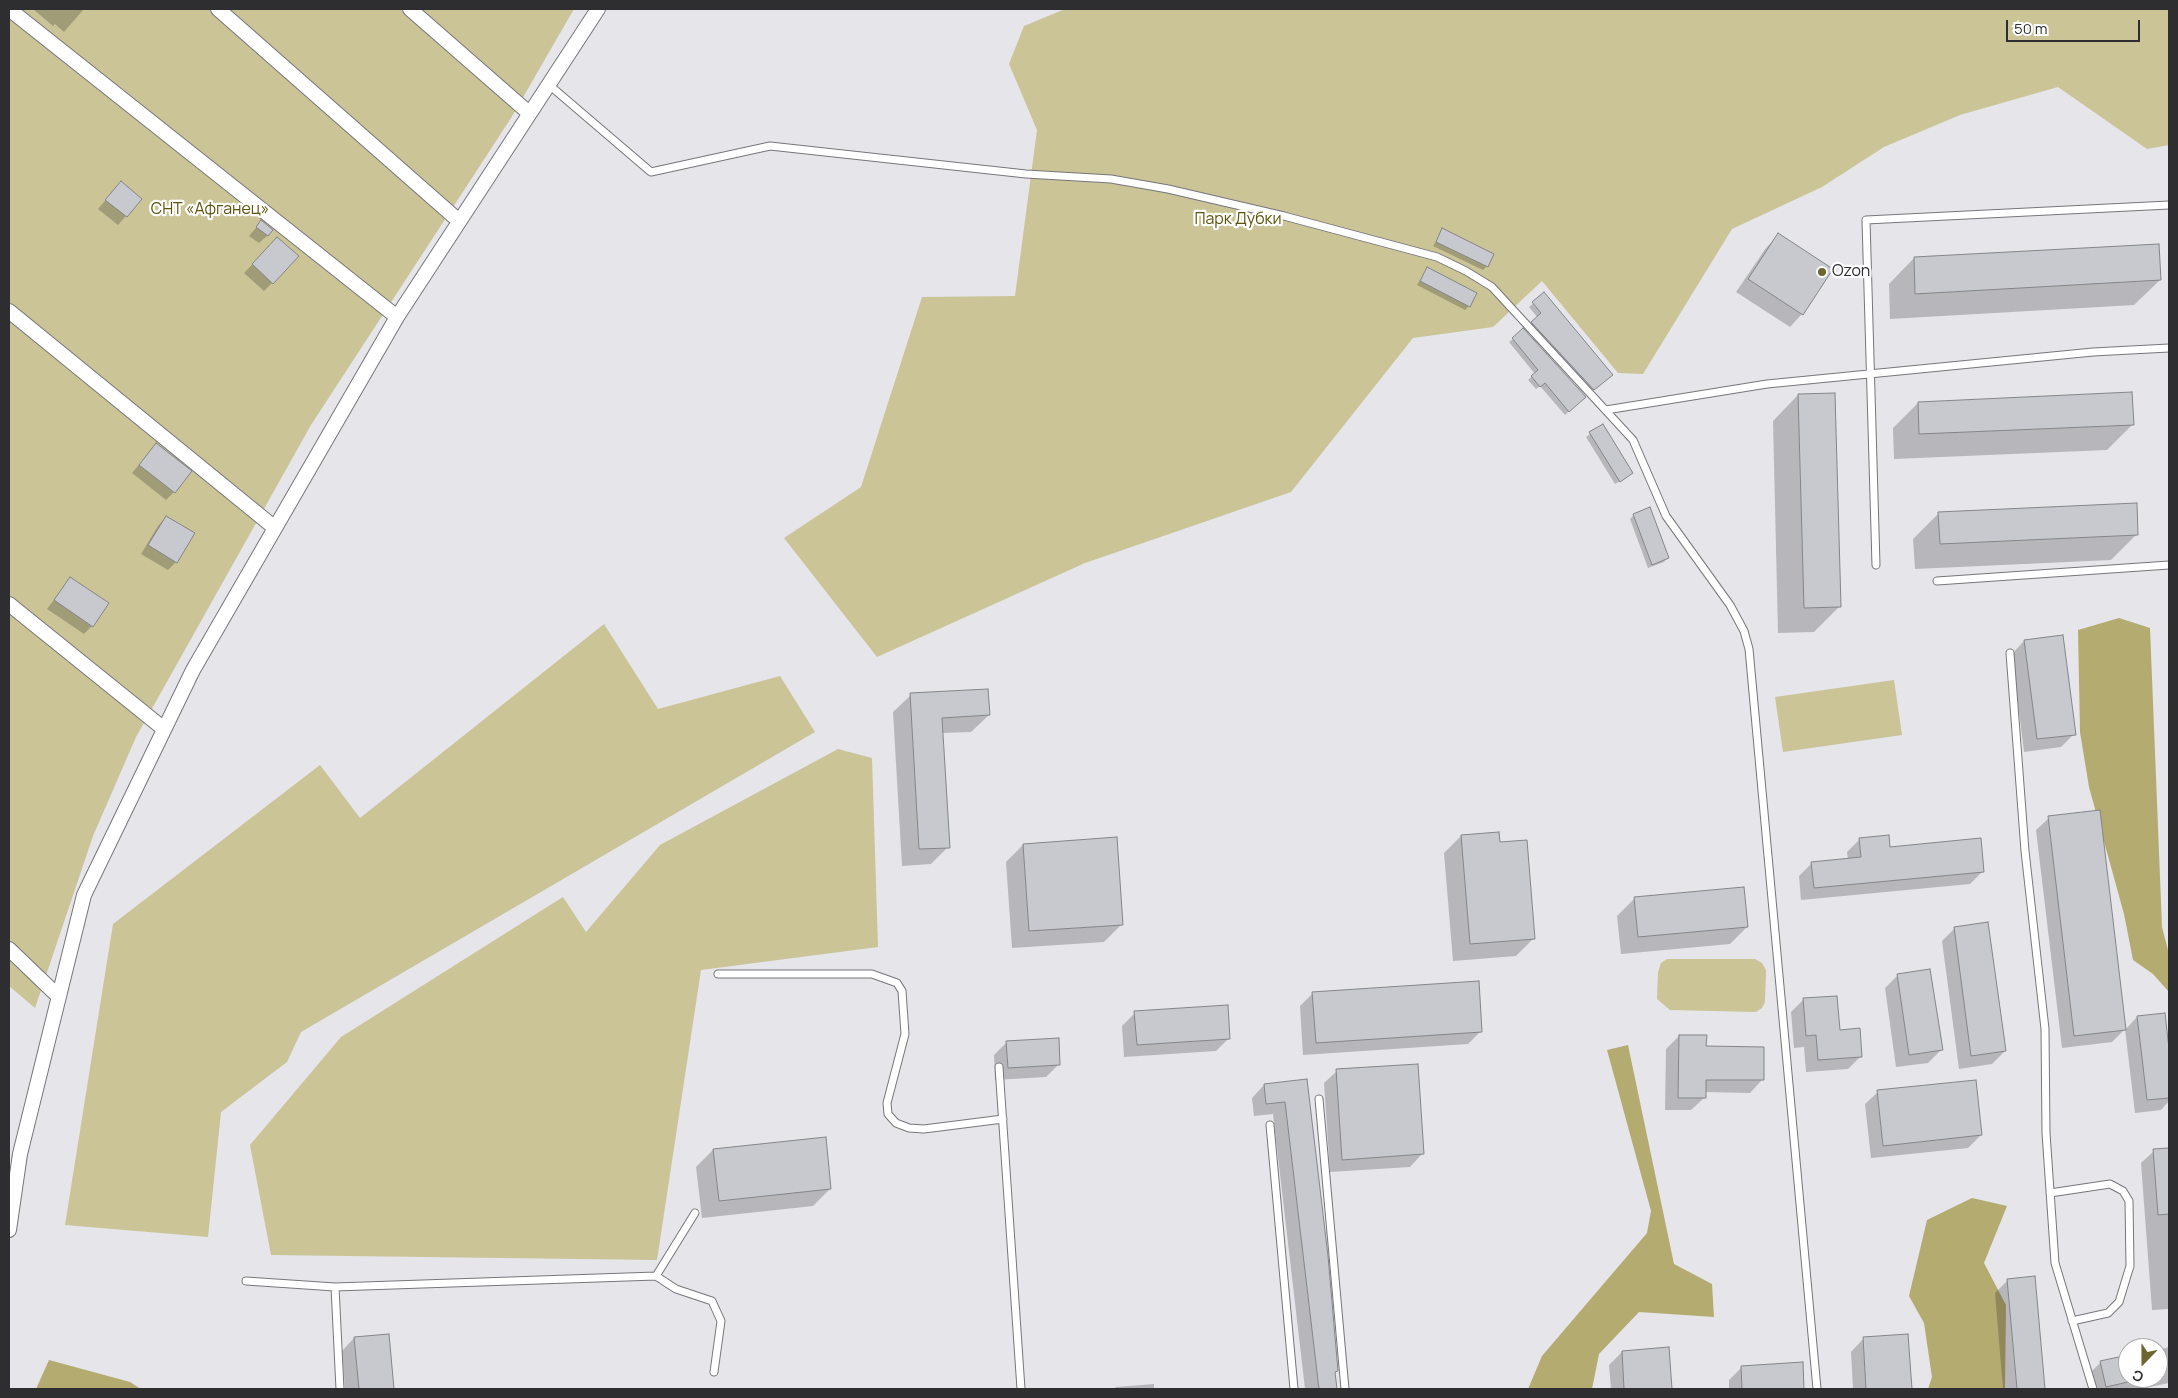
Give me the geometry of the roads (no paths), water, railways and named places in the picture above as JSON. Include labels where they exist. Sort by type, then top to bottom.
[{"type":"street","points":[[9,9],[397,317]]},
{"type":"street","points":[[218,9],[459,221]]},
{"type":"street","points":[[410,9],[529,113]]},
{"type":"street","points":[[9,1230],[20,1154],[84,895],[193,670],[397,317],[594,10]]},
{"type":"street","points":[[9,311],[275,528]]},
{"type":"street","points":[[9,604],[164,730]]},
{"type":"street","points":[[9,949],[59,997]]},
{"type":"lane","points":[[548,84],[651,172],[770,146],[1026,174],[1111,179],[1168,189],[1284,216],[1437,257],[1466,270],[1492,287],[1633,440],[1666,516],[1730,605],[1744,631],[1749,649],[1817,1389]]},
{"type":"lane","points":[[1876,565],[1866,220],[2169,205]]},
{"type":"lane","points":[[1606,410],[1767,384],[2093,352],[2169,348]]},
{"type":"lane","points":[[1937,581],[2169,565]]},
{"type":"lane","points":[[2010,653],[2025,850],[2046,1029],[2046,1133],[2055,1263],[2093,1389]]},
{"type":"lane","points":[[718,974],[872,974],[897,983],[902,991],[905,1034],[887,1102],[888,1114],[896,1123],[909,1128],[924,1129],[1003,1119]]},
{"type":"lane","points":[[999,1067],[1021,1389]]},
{"type":"lane","points":[[1319,1099],[1345,1389]]},
{"type":"lane","points":[[1270,1125],[1294,1389]]},
{"type":"lane","points":[[2050,1193],[2110,1184],[2123,1192],[2129,1201],[2130,1266],[2119,1302],[2108,1313],[2072,1321]]},
{"type":"lane","points":[[656,1276],[695,1213]]},
{"type":"lane","points":[[246,1281],[335,1287],[656,1276],[676,1289],[712,1301],[721,1321],[714,1372]]},
{"type":"lane","points":[[335,1287],[340,1389]]},
{"type":"place","name":"Ozon","points":[[1822,272]]},
{"type":"park label","name":"СНТ «Афганец»","points":[[210,210]]},
{"type":"park label","name":"Парк Дубки","points":[[1238,220]]}]
